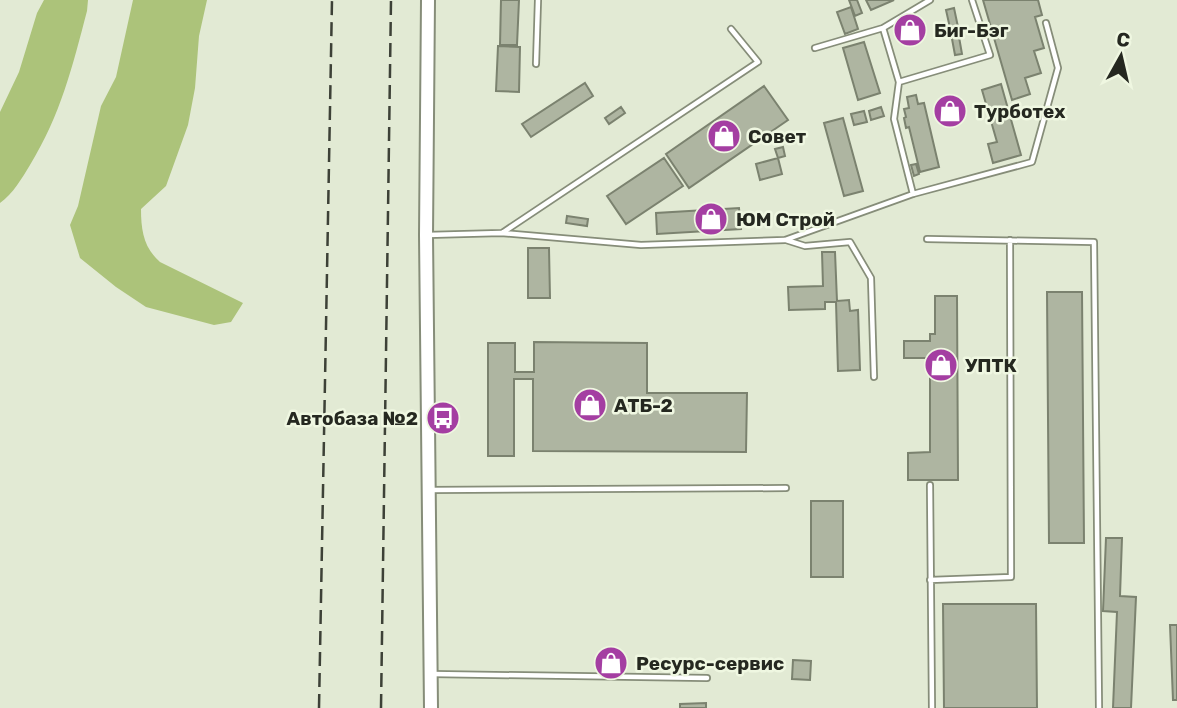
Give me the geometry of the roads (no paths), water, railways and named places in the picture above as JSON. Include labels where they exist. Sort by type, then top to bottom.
[{"type":"street","points":[[429,0],[426,234],[431,708]]},
{"type":"lane","points":[[536,64],[538,0]]},
{"type":"lane","points":[[815,48],[883,28],[930,0]]},
{"type":"lane","points":[[899,82],[990,55],[972,0]]},
{"type":"lane","points":[[426,234],[501,233],[641,245],[785,240],[913,194],[1032,162],[1058,68],[1046,23]]},
{"type":"lane","points":[[883,28],[899,82],[894,119],[913,194]]},
{"type":"lane","points":[[501,233],[758,62],[731,29]]},
{"type":"lane","points":[[927,239],[1094,242],[1099,708]]},
{"type":"lane","points":[[785,240],[805,246],[850,242],[872,278],[874,377]]},
{"type":"lane","points":[[930,580],[1012,577],[1010,240]]},
{"type":"lane","points":[[930,485],[932,708]]},
{"type":"lane","points":[[429,490],[786,488]]},
{"type":"lane","points":[[431,674],[708,678]]},
{"type":"railway","points":[[319,708],[332,0]]},
{"type":"railway","points":[[381,708],[391,0]]},
{"type":"place","name":"Биг-Бэг","points":[[910,30]]},
{"type":"place","name":"Турботех","points":[[950,111]]},
{"type":"place","name":"Совет","points":[[724,136]]},
{"type":"place","name":"ЮМ Строй","points":[[711,219]]},
{"type":"place","name":"УПТК","points":[[941,365]]},
{"type":"place","name":"АТБ-2","points":[[590,405]]},
{"type":"place","name":"Автобаза №2","points":[[443,418]]},
{"type":"place","name":"Ресурс-сервис","points":[[611,663]]}]
